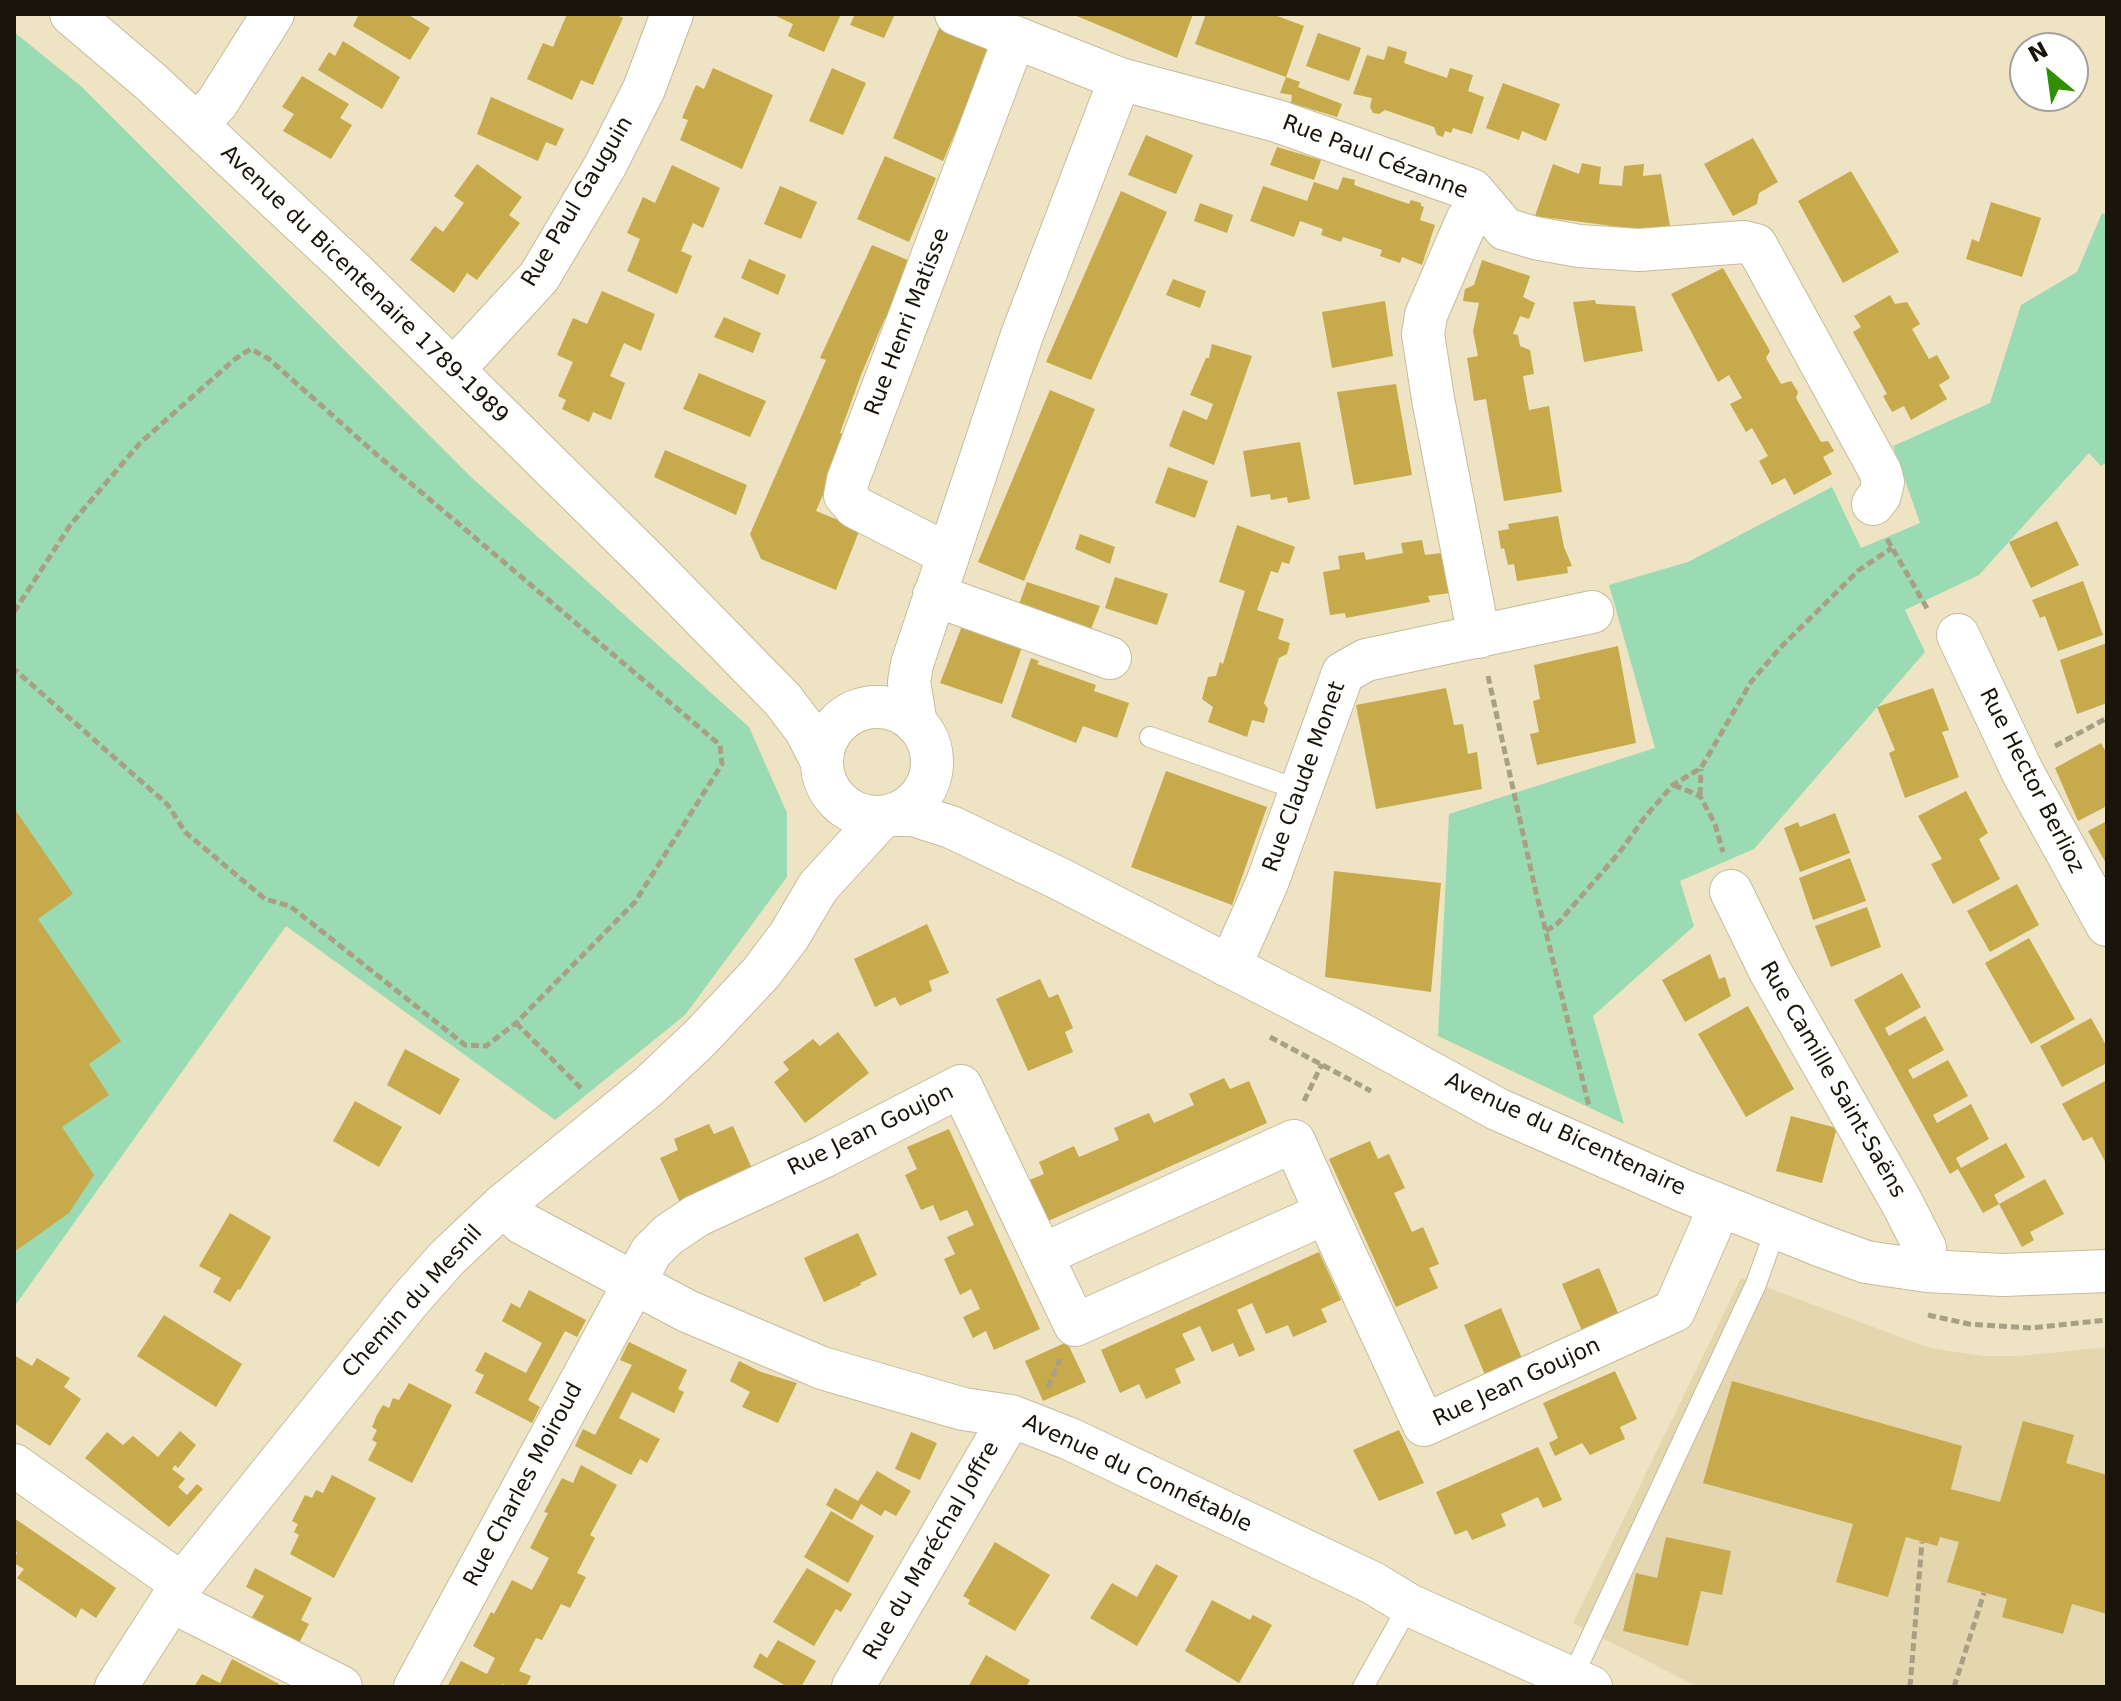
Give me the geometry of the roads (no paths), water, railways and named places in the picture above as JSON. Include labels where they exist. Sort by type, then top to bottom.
[{"type":"street","name":"Avenue du Bicentenaire 1789-1989","points":[[71,14],[197,124],[351,269],[650,564],[783,700],[805,729],[826,777]]},
{"type":"street","points":[[197,124],[217,103],[273,14]]},
{"type":"street","name":"Rue Paul Gauguin","points":[[453,370],[539,277],[612,153],[644,89],[672,14]]},
{"type":"street","name":"Rue Paul Cézanne","points":[[956,14],[1026,32],[1120,79],[1277,121],[1472,190],[1505,229],[1535,238],[1579,246],[1639,250],[1744,242],[1756,245],[1877,463],[1883,482],[1880,495],[1873,504]]},
{"type":"street","name":"Rue Henri Matisse","points":[[947,554],[855,507],[845,495],[848,480],[1026,32]]},
{"type":"street","points":[[883,700],[924,740],[929,782],[914,804],[888,816],[857,814],[840,804],[826,777],[827,739],[841,721],[883,700],[912,664],[1022,335],[1120,79]]},
{"type":"street","points":[[1479,637],[1423,334],[1426,315],[1467,220],[1484,205]]},
{"type":"street","name":"Avenue du Bicentenaire 1789-1989","points":[[650,564],[811,691],[832,702],[883,700]]},
{"type":"street","points":[[934,595],[1110,658]]},
{"type":"street","name":"Rue Claude Monet","points":[[1226,965],[1239,946],[1261,897],[1343,673],[1366,660],[1592,612]]},
{"type":"street","name":"Rue Hector Berlioz","points":[[1958,635],[2020,766],[2107,925]]},
{"type":"street","name":"Avenue du Bicentenaire","points":[[924,740],[952,789],[975,813],[1058,878]]},
{"type":"street","name":"Chemin du Mesnil","points":[[818,887],[830,835],[826,777]]},
{"type":"street","name":"Avenue du Bicentenaire","points":[[888,816],[913,815],[951,827],[1058,878],[1342,1024],[1497,1109],[1720,1206],[1866,1262],[1927,1271],[2003,1275],[2107,1271]]},
{"type":"street","name":"Chemin du Mesnil","points":[[116,1687],[176,1592],[409,1301],[447,1258],[503,1205],[607,1120],[700,1038],[761,973],[789,936],[818,887],[888,816]]},
{"type":"street","name":"Rue Camille Saint-Saëns","points":[[1731,891],[1770,971],[1901,1201],[1925,1248],[1927,1271]]},
{"type":"street","name":"Rue Jean Goujon","points":[[632,1282],[651,1252],[668,1235],[696,1216],[823,1157],[961,1086],[1075,1325],[1326,1213]]},
{"type":"street","name":"Rue Jean Goujon","points":[[1042,1255],[1294,1141],[1424,1425],[1674,1311],[1720,1206]]},
{"type":"street","name":"Avenue du Connétable","points":[[503,1205],[522,1223],[687,1311],[822,1368],[963,1409],[1021,1420],[1070,1439],[1358,1576],[1409,1605],[1582,1683]]},
{"type":"street","name":"Rue Charles Moiroud","points":[[415,1687],[632,1282]]},
{"type":"street","name":"Rue du Maréchal Joffre","points":[[853,1687],[1021,1420]]},
{"type":"street","points":[[14,1465],[176,1592],[341,1687]]},
{"type":"lane","points":[[1150,737],[1299,790]]},
{"type":"lane","points":[[1582,1683],[1756,1284],[1776,1228]]},
{"type":"lane","points":[[1363,1687],[1409,1605]]}]
